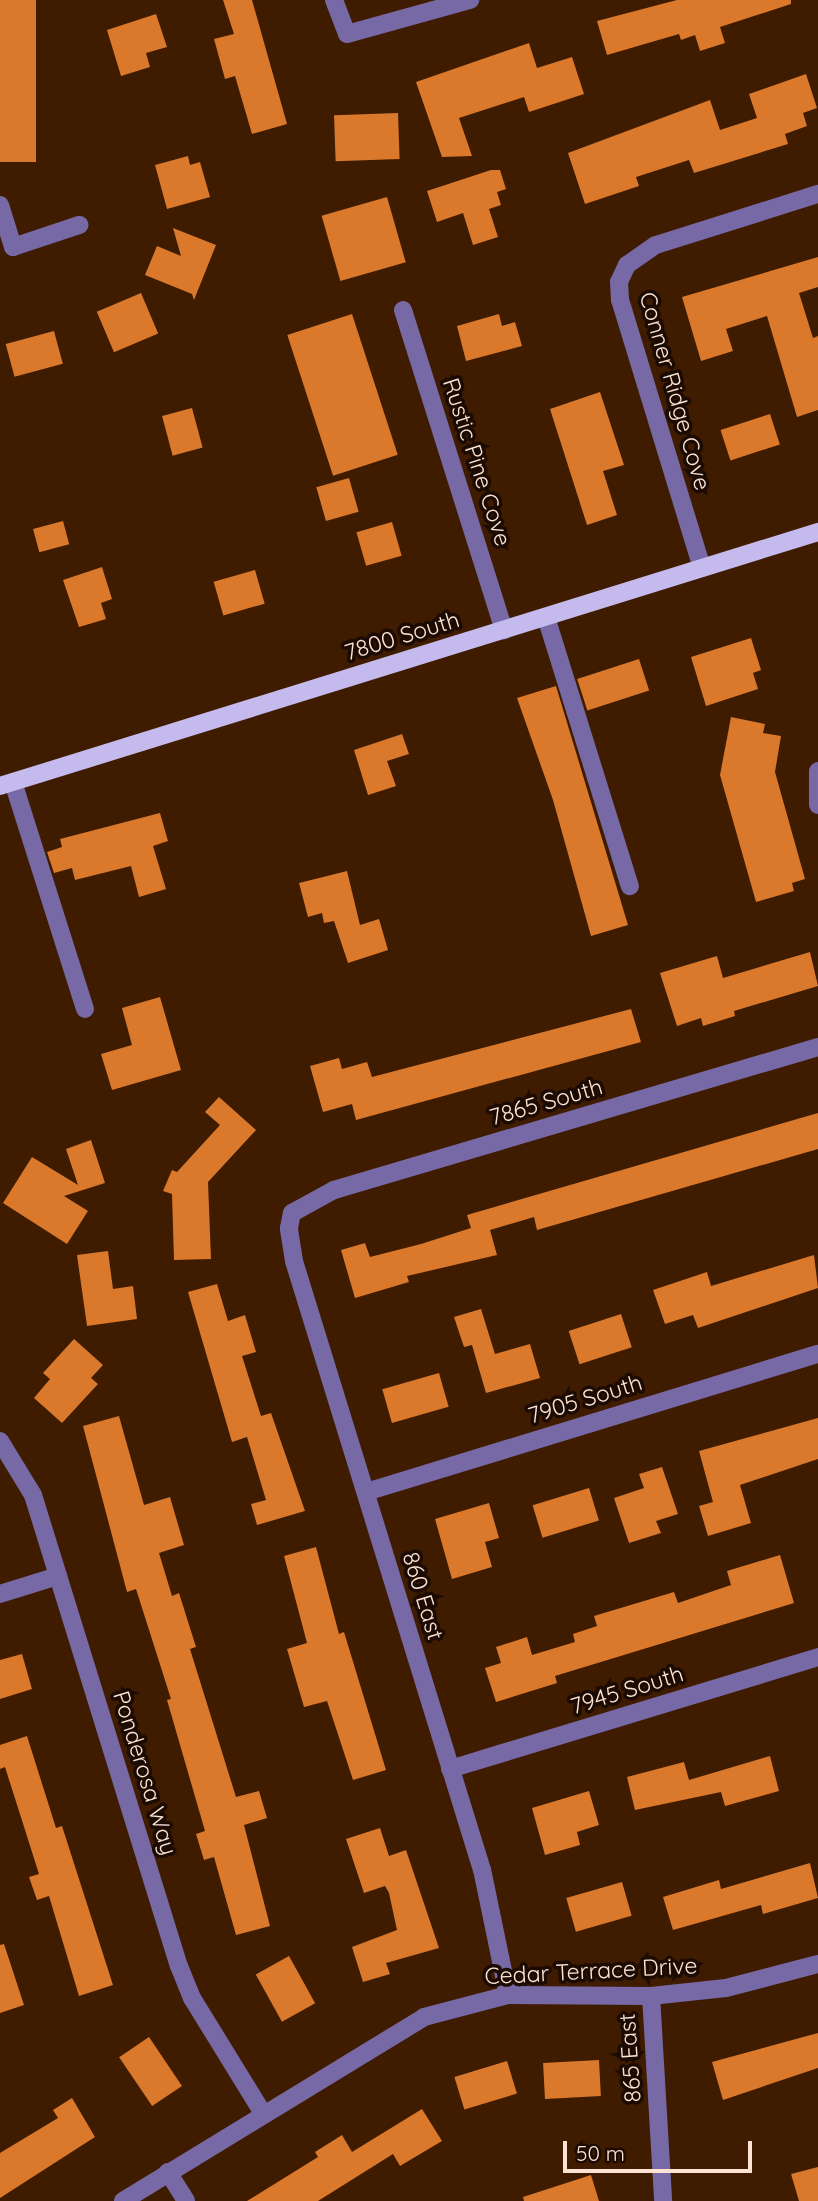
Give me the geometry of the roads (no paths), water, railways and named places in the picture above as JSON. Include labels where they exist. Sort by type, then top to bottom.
[{"type":"main road","name":"7800 South","points":[[7,784],[818,532]]},
{"type":"street","points":[[334,0],[347,34],[470,0]]},
{"type":"street","name":"Conner Ridge Cove","points":[[702,568],[620,300],[619,282],[626,265],[656,245],[818,194]]},
{"type":"street","points":[[0,205],[13,247],[79,225]]},
{"type":"street","name":"Rustic Pine Cove","points":[[403,310],[504,630]]},
{"type":"street","points":[[546,617],[630,886]]},
{"type":"street","points":[[818,771],[818,805]]},
{"type":"street","points":[[7,784],[85,1009]]},
{"type":"street","name":"7865 South","points":[[292,1213],[334,1190],[818,1047]]},
{"type":"street","name":"860 East","points":[[292,1213],[289,1228],[294,1261],[494,1916],[509,1995]]},
{"type":"street","name":"7905 South","points":[[366,1492],[818,1354]]},
{"type":"street","name":"Ponderosa Way","points":[[0,1441],[33,1496],[179,1966],[192,1998],[262,2112]]},
{"type":"street","points":[[0,1594],[58,1576]]},
{"type":"street","name":"7945 South","points":[[450,1769],[818,1657]]},
{"type":"street","name":"Cedar Terrace Drive","points":[[123,2201],[262,2112],[424,2017],[509,1995],[651,1996],[726,1988],[818,1964]]},
{"type":"street","name":"865 East","points":[[651,1996],[663,2201]]},
{"type":"street","points":[[167,2172],[186,2201]]}]
